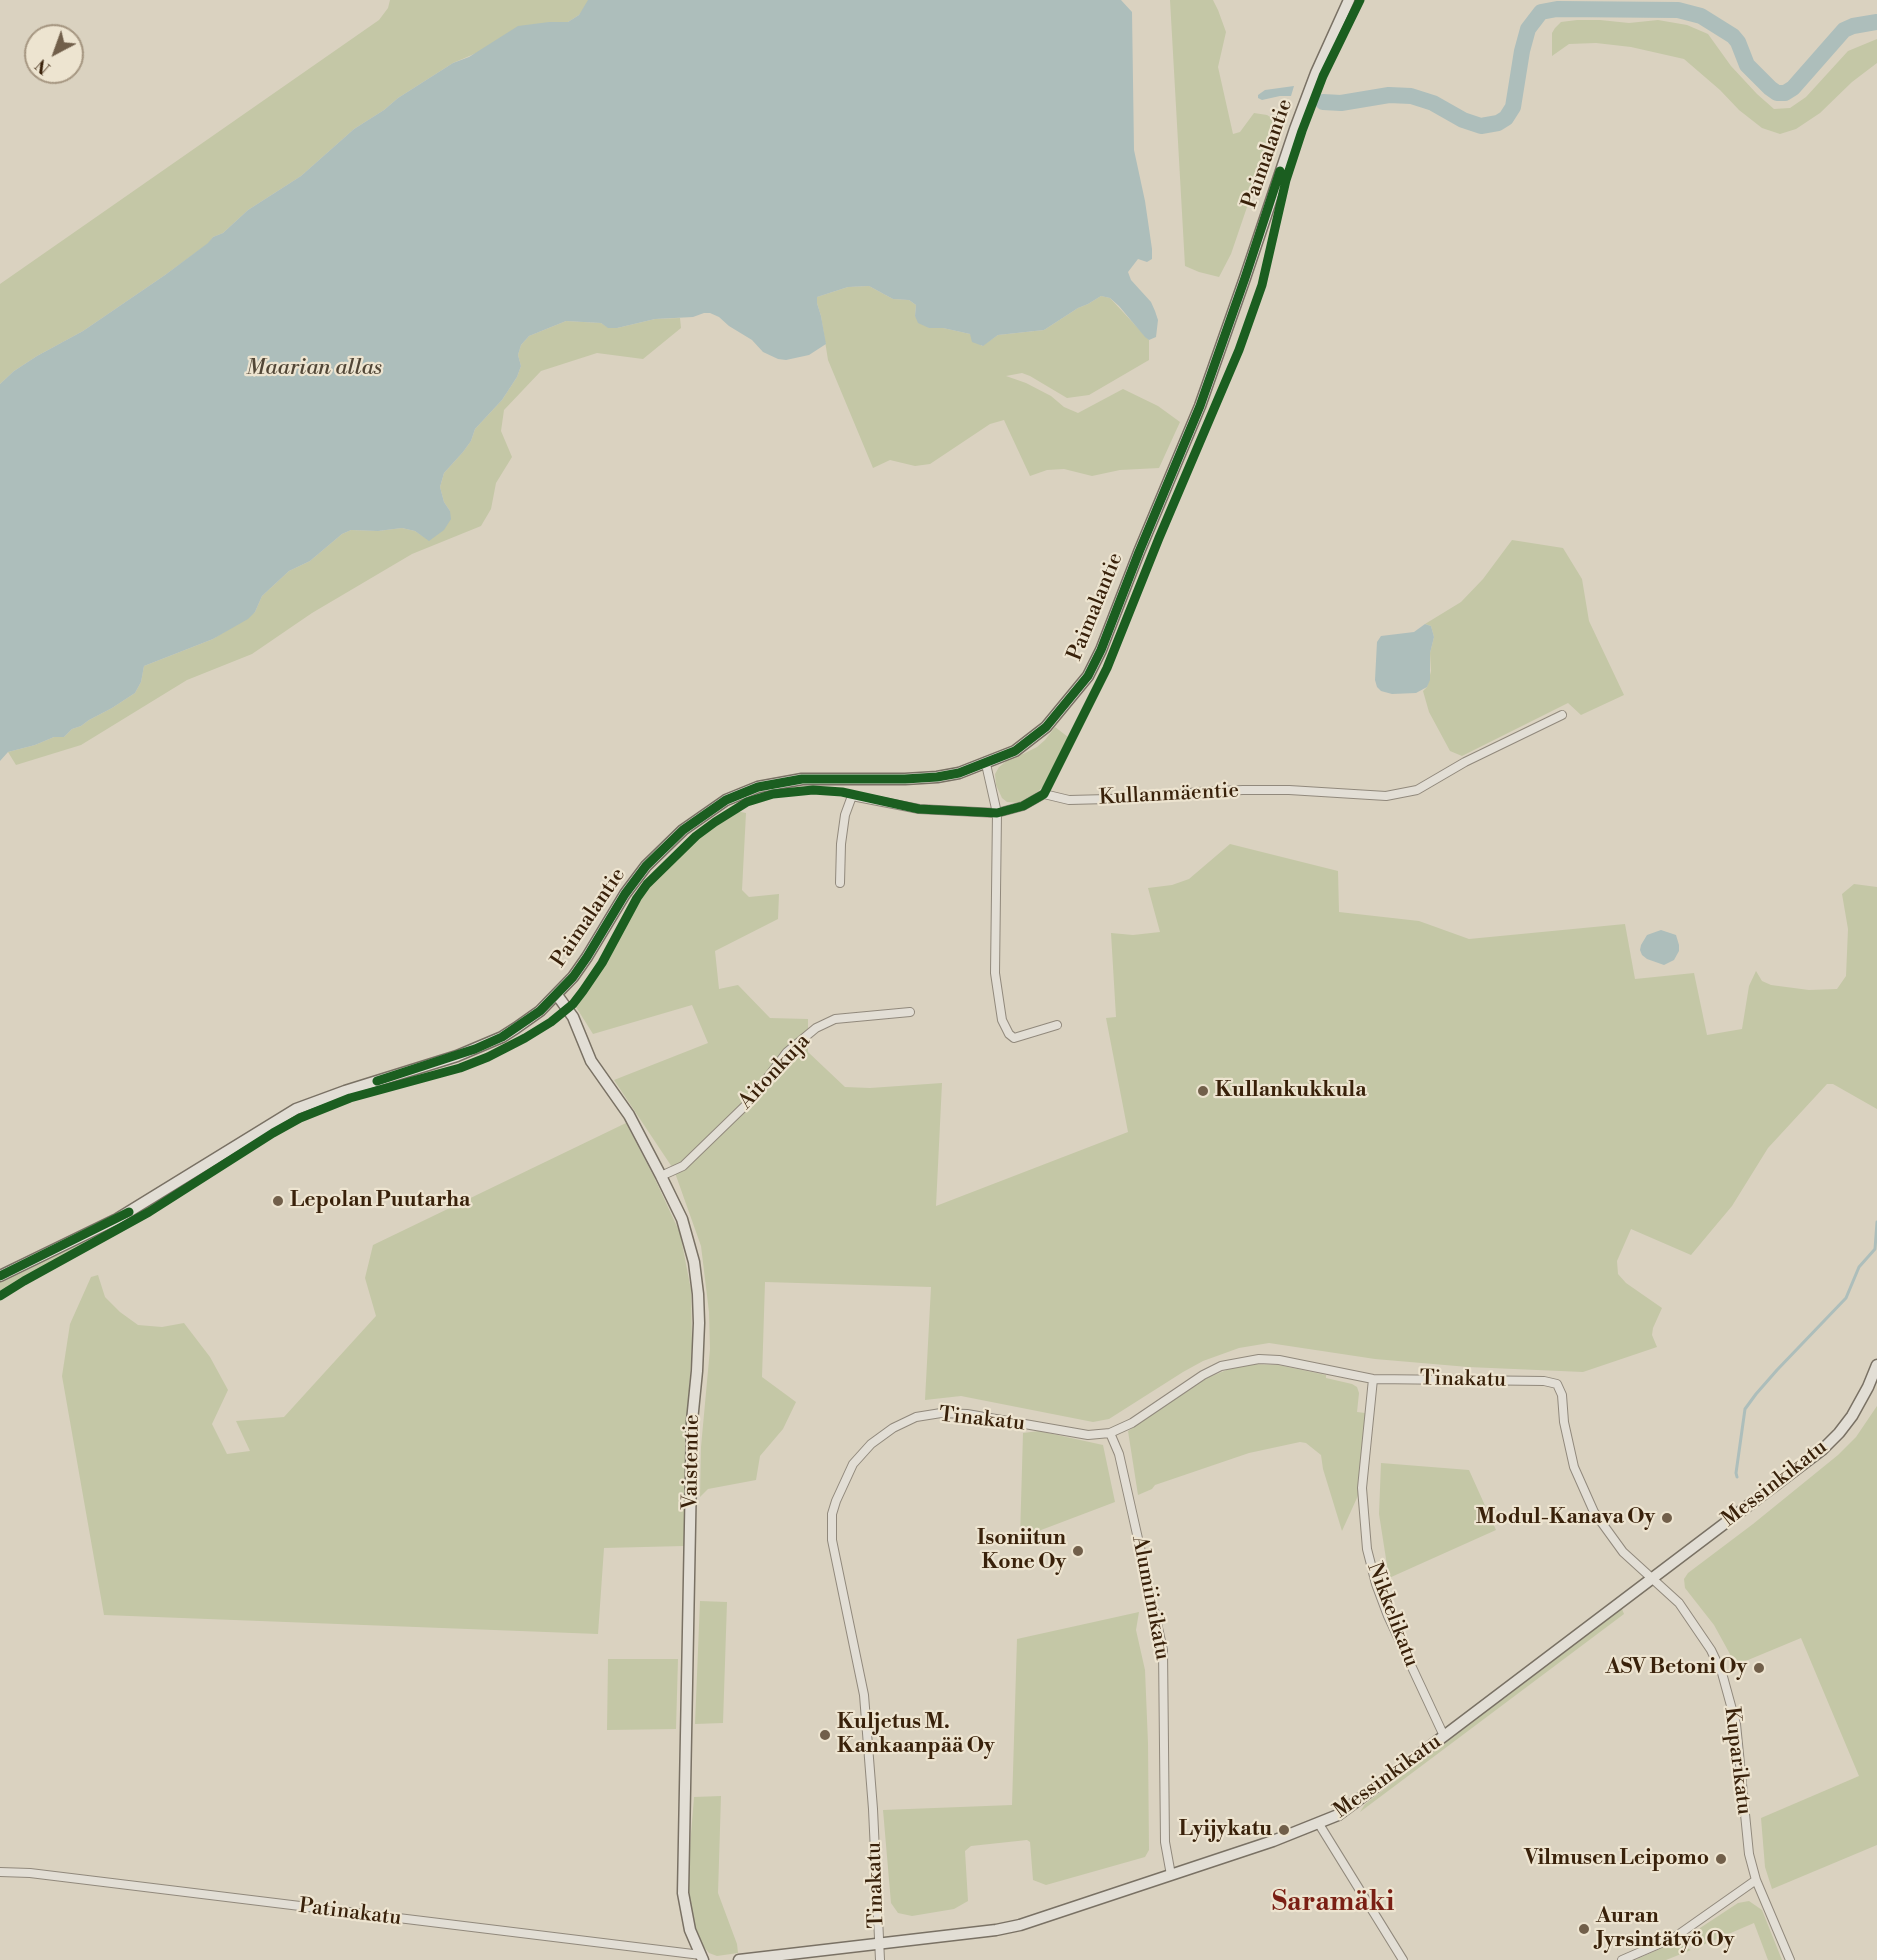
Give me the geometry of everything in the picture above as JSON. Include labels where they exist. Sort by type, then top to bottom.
[{"type":"street","name":"Paimalantie","points":[[0,1276],[126,1213],[296,1109],[475,1049],[516,1028],[557,995],[587,957],[625,894],[646,866],[697,819],[726,800],[758,787],[789,780],[937,777],[959,773],[986,764],[1020,748],[1046,727],[1088,676],[1101,650],[1200,406],[1295,129],[1321,62],[1349,0]]},
{"type":"street","name":"Kullanmäentie","points":[[840,883],[840,850],[845,815],[852,796],[919,809],[997,813],[1023,806],[1044,794],[1069,800],[1147,798],[1243,790],[1289,790],[1386,796],[1417,790],[1466,762],[1562,715]]},
{"type":"street","points":[[986,764],[997,813],[995,973],[1002,1020],[1009,1034],[1014,1038],[1057,1025]]},
{"type":"street","name":"Vaistentie","points":[[557,995],[573,1017],[591,1061],[629,1115],[661,1176],[682,1219],[694,1262],[698,1294],[697,1371],[692,1421],[691,1548],[682,1848],[683,1893],[687,1919],[702,1958]]},
{"type":"street","name":"Aitonkuja","points":[[661,1176],[683,1166],[750,1101],[787,1052],[816,1028],[835,1019],[910,1012]]},
{"type":"street","name":"Tinakatu","points":[[879,1944],[873,1809],[864,1695],[831,1540],[832,1514],[846,1476],[861,1454],[881,1436],[904,1422],[941,1413],[967,1414],[1088,1435],[1110,1433],[1132,1423],[1203,1375],[1221,1366],[1259,1359],[1279,1360],[1373,1379],[1544,1381],[1557,1384]]},
{"type":"street","name":"Messinkikatu","points":[[739,1960],[996,1930],[1020,1925],[1319,1824],[1348,1809],[1822,1449],[1839,1433],[1851,1416],[1868,1387],[1877,1365]]},
{"type":"street","name":"Nikkelikatu","points":[[1373,1379],[1362,1488],[1365,1534],[1371,1569],[1388,1616],[1444,1737]]},
{"type":"street","name":"Kuparikatu","points":[[1557,1384],[1562,1395],[1567,1444],[1583,1490],[1608,1533],[1623,1552],[1679,1603],[1712,1650],[1725,1680],[1736,1724],[1749,1854],[1756,1880],[1790,1960]]},
{"type":"street","name":"Alumiinikatu","points":[[1110,1433],[1119,1454],[1163,1650],[1165,1842],[1171,1875]]},
{"type":"street","points":[[1319,1824],[1402,1960]]},
{"type":"street","name":"Patinakatu","points":[[0,1872],[30,1873],[702,1958]]},
{"type":"street","points":[[1622,1960],[1676,1936],[1756,1880]]},
{"type":"street","points":[[879,1944],[880,1960]]},
{"type":"green space","points":[[390,0],[588,0],[589,2],[579,15],[568,22],[549,22],[453,63],[398,98],[354,129],[301,176],[248,210],[223,233],[213,237],[209,243],[165,275],[83,331],[14,371],[0,384],[0,284],[379,20],[388,8]]},
{"type":"green space","points":[[1170,0],[1213,0],[1218,10],[1226,32],[1218,67],[1233,134],[1240,132],[1254,113],[1267,115],[1278,122],[1274,141],[1261,166],[1231,254],[1219,277],[1185,266]]},
{"type":"green space","points":[[1577,20],[1629,23],[1658,20],[1687,25],[1708,34],[1731,66],[1774,109],[1790,108],[1806,97],[1848,51],[1877,39],[1877,63],[1852,82],[1820,113],[1796,129],[1780,134],[1762,128],[1684,59],[1631,47],[1596,43],[1569,44],[1552,56],[1552,33],[1555,28],[1561,22]]},
{"type":"green space","points":[[869,286],[893,299],[909,300],[916,305],[915,316],[929,328],[943,328],[970,334],[982,346],[998,335],[1044,330],[1101,296],[1110,298],[1149,340],[1149,360],[1089,395],[1067,398],[1022,373],[1006,376],[1026,383],[1078,413],[1123,389],[1158,406],[1180,422],[1159,468],[1120,470],[1092,476],[1064,469],[1047,470],[1030,476],[1004,420],[990,424],[930,464],[915,466],[890,460],[873,468],[828,360],[817,303],[817,297],[848,287]]},
{"type":"green space","points":[[680,318],[681,328],[643,359],[597,353],[541,371],[504,410],[501,431],[512,457],[496,483],[491,509],[481,526],[412,554],[312,613],[252,654],[187,680],[81,745],[16,765],[8,752],[54,737],[64,737],[72,729],[81,726],[135,693],[141,682],[144,666],[213,639],[255,612],[262,596],[289,571],[310,561],[342,534],[351,530],[378,531],[402,528],[415,531],[429,540],[450,511],[444,502],[440,487],[444,473],[463,452],[471,441],[475,429],[502,400],[517,377],[521,366],[518,355],[521,345],[529,336],[566,321],[601,323],[609,328],[617,328],[655,319]]},
{"type":"green space","points":[[1512,540],[1563,548],[1582,579],[1589,621],[1624,695],[1581,715],[1568,703],[1462,756],[1450,751],[1429,712],[1423,691],[1427,687],[1431,671],[1430,653],[1434,637],[1431,626],[1425,624],[1461,602],[1483,579]]},
{"type":"green space","points":[[1055,727],[1068,737],[1043,787],[1019,803],[1007,802],[1002,798],[996,785],[995,774],[999,767],[1010,758],[1037,747]]},
{"type":"green space","points":[[736,811],[746,813],[742,890],[749,897],[779,894],[778,919],[715,951],[719,989],[738,985],[770,1018],[808,1019],[808,1052],[845,1087],[870,1088],[942,1083],[936,1206],[1128,1132],[1106,1018],[1116,1017],[1111,933],[1133,935],[1160,932],[1148,888],[1172,885],[1189,879],[1230,844],[1338,871],[1339,912],[1419,921],[1469,939],[1625,924],[1635,979],[1694,973],[1707,1035],[1742,1029],[1749,986],[1756,971],[1762,981],[1771,985],[1809,990],[1837,989],[1846,976],[1848,929],[1842,894],[1854,884],[1877,887],[1877,1109],[1833,1084],[1827,1084],[1768,1148],[1732,1206],[1691,1255],[1631,1229],[1617,1261],[1618,1274],[1626,1283],[1662,1308],[1652,1335],[1657,1347],[1583,1372],[1468,1367],[1375,1359],[1269,1343],[1239,1348],[1203,1361],[1109,1419],[1093,1422],[961,1396],[925,1400],[931,1287],[765,1282],[762,1377],[796,1402],[783,1429],[760,1456],[756,1480],[708,1489],[700,1497],[701,1447],[710,1349],[709,1312],[701,1246],[674,1170],[614,1080],[708,1043],[692,1005],[593,1034],[576,1007],[587,993],[616,944],[629,916],[649,886],[697,839]]},
{"type":"green space","points":[[626,1123],[680,1233],[691,1290],[692,1346],[687,1421],[684,1546],[604,1548],[598,1634],[104,1615],[62,1376],[70,1324],[91,1277],[98,1275],[105,1297],[138,1325],[162,1327],[184,1323],[210,1357],[228,1390],[212,1424],[227,1454],[250,1451],[236,1421],[284,1417],[376,1316],[365,1278],[373,1245]]},
{"type":"green space","points":[[84,1242],[86,1245],[0,1292],[0,1282]]},
{"type":"green space","points":[[1252,1364],[1278,1365],[1326,1375],[1326,1378],[1357,1387],[1359,1393],[1357,1412],[1365,1413],[1361,1489],[1342,1531],[1323,1469],[1321,1455],[1306,1443],[1300,1442],[1249,1453],[1155,1485],[1152,1489],[1138,1495],[1128,1431],[1207,1378],[1229,1369]]},
{"type":"green space","points":[[1877,1406],[1877,1845],[1772,1889],[1765,1867],[1761,1818],[1859,1776],[1801,1638],[1736,1665],[1714,1625],[1685,1588],[1684,1579],[1688,1573],[1838,1455],[1856,1437]]},
{"type":"green space","points":[[1039,1431],[1103,1445],[1115,1502],[1020,1538],[1023,1433]]},
{"type":"green space","points":[[1381,1463],[1469,1470],[1496,1530],[1389,1578],[1379,1514]]},
{"type":"green space","points":[[700,1601],[727,1602],[723,1723],[695,1724]]},
{"type":"green space","points":[[1622,1609],[1624,1614],[1360,1812],[1365,1804]]},
{"type":"green space","points":[[1139,1612],[1136,1630],[1145,1670],[1148,1743],[1149,1850],[1145,1857],[1046,1885],[1033,1880],[1030,1842],[1027,1840],[971,1846],[965,1851],[968,1901],[954,1909],[912,1916],[898,1913],[891,1903],[883,1810],[1012,1805],[1017,1639]]},
{"type":"green space","points":[[608,1659],[678,1659],[676,1729],[607,1730]]},
{"type":"green space","points":[[721,1796],[718,1893],[737,1944],[738,1953],[717,1956],[709,1953],[698,1938],[688,1900],[688,1872],[694,1797]]},
{"type":"green space","points":[[1749,1901],[1762,1910],[1782,1960],[1768,1960],[1754,1923],[1698,1947],[1696,1939],[1700,1928],[1738,1903]]},
{"type":"green space","points":[[1675,1942],[1691,1950],[1666,1960],[1635,1960]]},
{"type":"water","name":"Maarian allas","points":[[588,0],[1121,0],[1132,12],[1134,150],[1152,249],[1152,259],[1147,262],[1138,259],[1128,272],[1131,280],[1151,302],[1155,311],[1158,320],[1156,337],[1149,340],[1119,306],[1110,298],[1101,296],[1044,330],[998,335],[983,346],[972,342],[970,334],[943,328],[929,328],[918,323],[915,316],[916,305],[909,300],[893,299],[869,286],[848,287],[817,297],[826,344],[809,355],[786,360],[763,352],[752,340],[710,313],[693,317],[655,319],[617,328],[608,328],[601,323],[566,321],[529,336],[521,345],[518,355],[521,366],[517,377],[502,400],[475,429],[471,441],[463,452],[444,473],[440,487],[451,519],[444,530],[429,541],[415,531],[402,528],[378,531],[351,530],[342,534],[310,561],[289,571],[262,596],[255,612],[248,619],[213,639],[144,666],[141,682],[135,693],[81,726],[72,729],[64,737],[54,737],[8,752],[0,761],[0,384],[14,371],[83,331],[165,275],[213,237],[223,233],[248,210],[301,176],[354,129],[398,98],[518,26],[568,22],[579,15]]},
{"type":"water","points":[[1294,86],[1291,96],[1262,100],[1258,98],[1258,95],[1265,90]]},
{"type":"water","points":[[1425,624],[1431,626],[1434,637],[1430,653],[1430,680],[1427,687],[1416,693],[1392,694],[1381,691],[1375,680],[1377,642],[1381,636],[1414,632]]},
{"type":"water","points":[[1661,930],[1676,935],[1679,945],[1679,951],[1674,960],[1664,965],[1647,959],[1640,950],[1647,935]]},
{"type":"waterway","points":[[1323,102],[1341,103],[1389,95],[1411,96],[1433,103],[1463,120],[1481,126],[1498,123],[1506,118],[1513,107],[1528,29],[1541,12],[1557,9],[1678,10],[1701,16],[1733,36],[1738,42],[1747,65],[1777,93],[1785,93],[1793,88],[1844,30],[1877,22]]},
{"type":"waterway","points":[[1737,1477],[1745,1409],[1777,1370],[1846,1298],[1859,1267],[1875,1249],[1877,1222]]},
{"type":"cycle path","points":[[0,1296],[149,1212],[300,1118],[350,1098],[460,1068],[488,1057],[551,1022],[573,1004],[583,991],[602,963],[647,884],[696,836],[747,802],[773,794],[813,790],[842,792],[919,809],[997,813],[1023,806],[1044,794],[1107,668],[1159,538],[1239,350],[1262,285],[1286,180],[1302,131],[1323,76],[1360,0]]},
{"type":"cycle path","points":[[377,1081],[475,1049],[502,1037],[540,1011],[573,977],[625,894],[646,866],[683,830],[726,800],[758,787],[802,779],[905,779],[959,773],[1015,751],[1046,727],[1088,676],[1101,650],[1200,406],[1280,171]]},
{"type":"cycle path","points":[[0,1276],[129,1212]]},
{"type":"place","name":"Kullankukkula","points":[[1203,1091]]},
{"type":"place","name":"Lepolan Puutarha","points":[[278,1201]]},
{"type":"place","name":"Modul-Kanava Oy","points":[[1667,1518]]},
{"type":"place","name":"Isoniitun Kone Oy","points":[[1078,1551]]},
{"type":"place","name":"ASV Betoni Oy","points":[[1759,1668]]},
{"type":"place","name":"Kuljetus M. Kankaanpää Oy","points":[[825,1735]]},
{"type":"place","name":"Lyijykatu","points":[[1284,1830]]},
{"type":"place","name":"Vilmusen Leipomo","points":[[1721,1859]]},
{"type":"place","name":"Auran Jyrsintätyö Oy","points":[[1584,1929]]},
{"type":"district","name":"Saramäki","points":[[1333,1904]]}]
